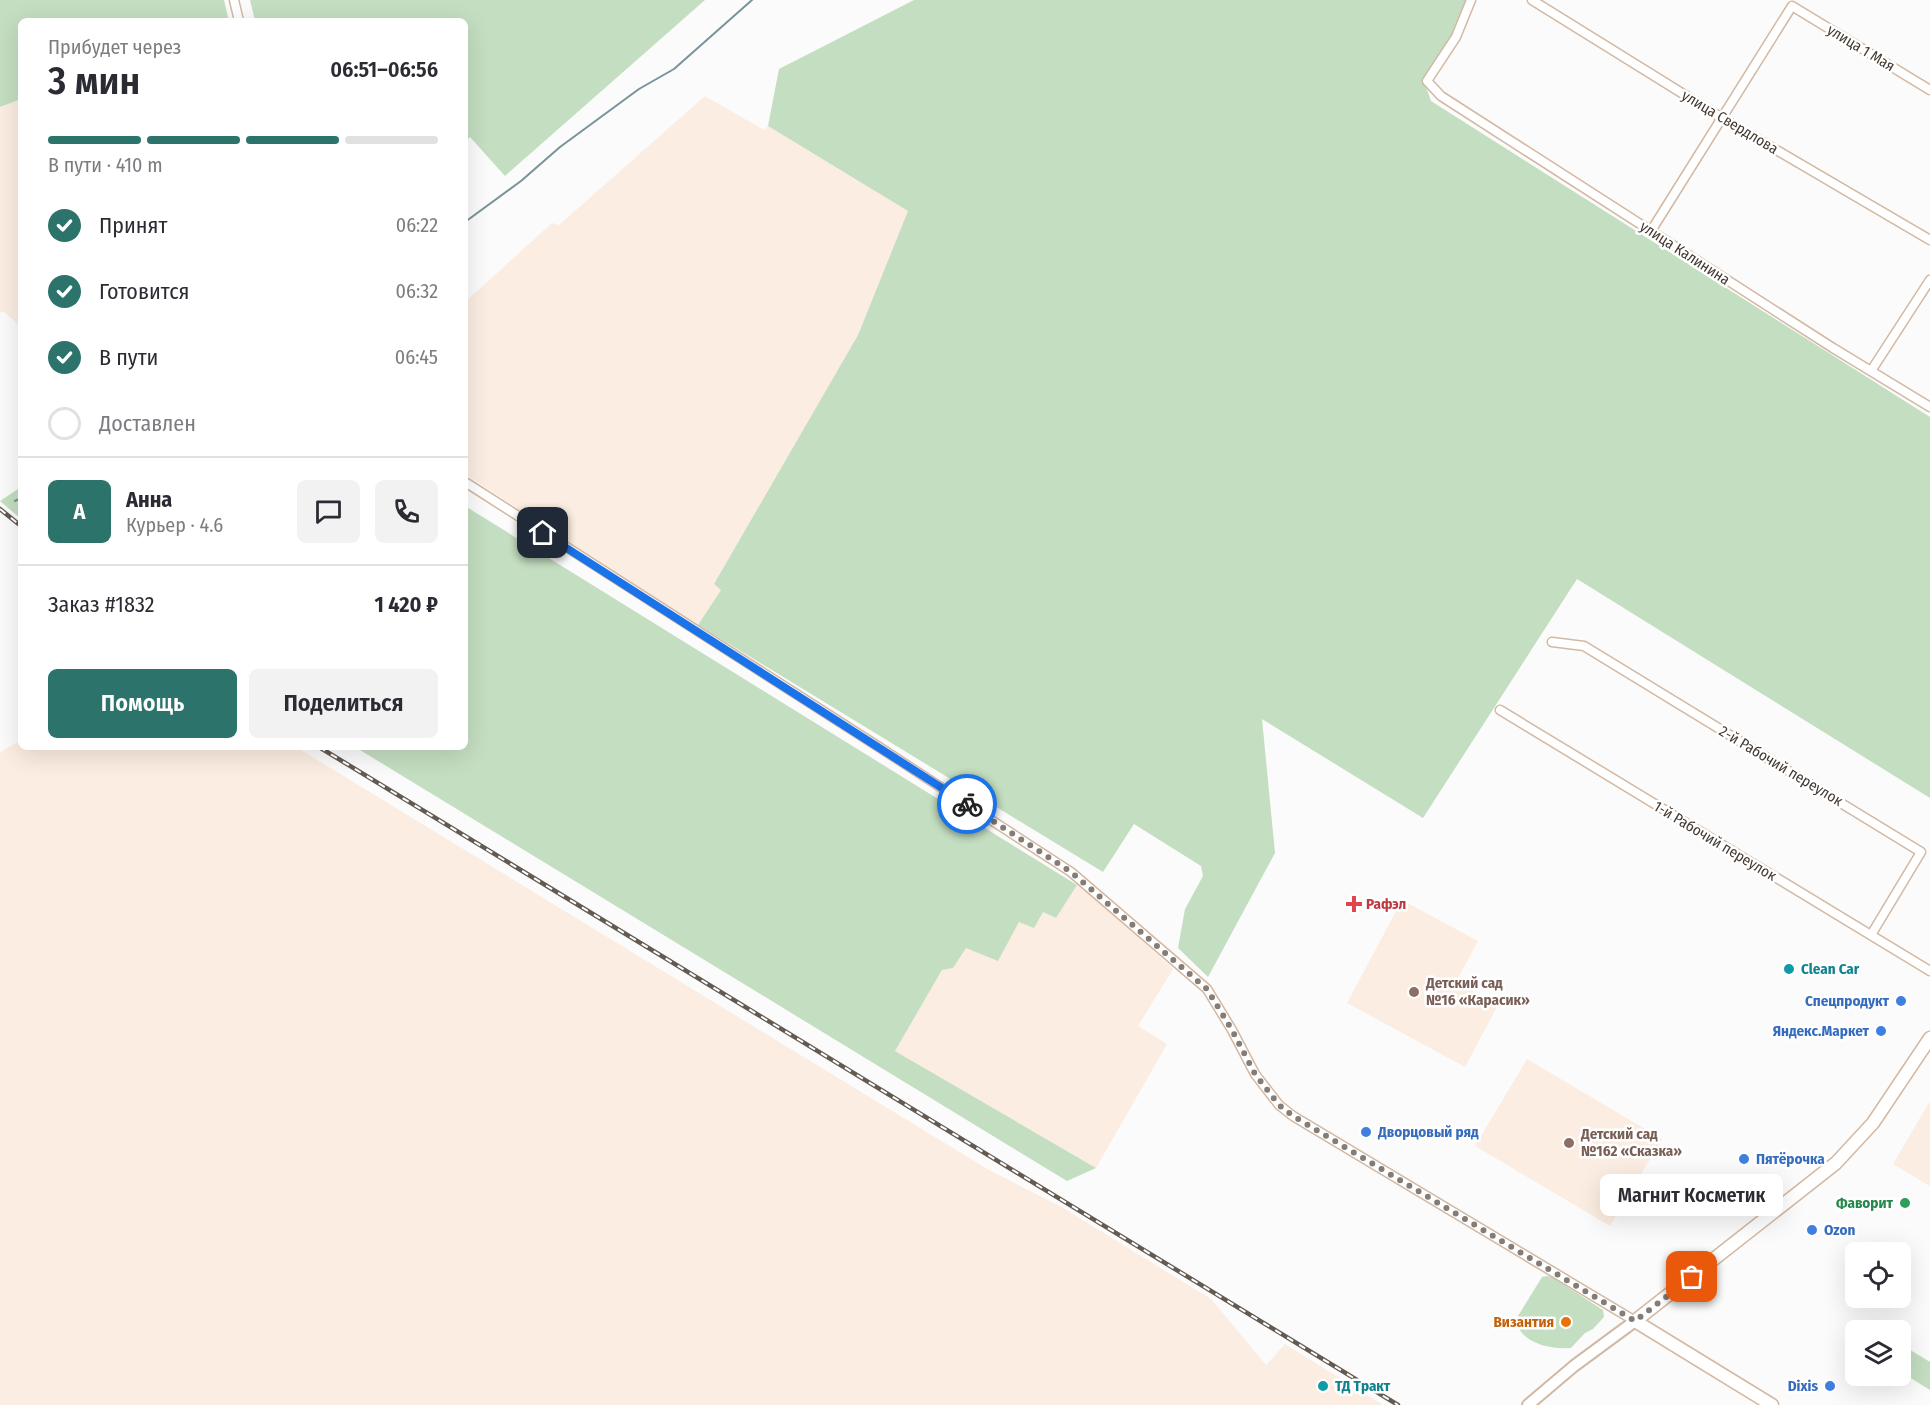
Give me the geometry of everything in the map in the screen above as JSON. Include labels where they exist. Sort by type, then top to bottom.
[{"type":"main road","points":[[1772,1405],[1635,1321],[1816,1182],[1836,1163],[1873,1123],[1930,1038]]},
{"type":"street","points":[[234,0],[238,18]]},
{"type":"street","name":"улица Калинина","points":[[1471,0],[1456,37],[1428,81],[1441,96],[1930,407]]},
{"type":"street","name":"улица Свердлова","points":[[1532,0],[1722,118],[1930,240]]},
{"type":"street","name":"улица 1 Мая","points":[[1722,118],[1792,6],[1930,90]]},
{"type":"street","points":[[1651,231],[1722,118]]},
{"type":"street","points":[[1871,371],[1930,280]]},
{"type":"street","points":[[468,484],[1071,872],[1207,989],[1255,1074],[1279,1105],[1293,1116],[1635,1321],[1574,1366],[1528,1405]]},
{"type":"street","name":"2-й Рабочий переулок","points":[[1552,642],[1584,646],[1921,852],[1871,935]]},
{"type":"street","name":"1-й Рабочий переулок","points":[[1500,710],[1930,971]]},
{"type":"shaded area","points":[[705,96],[764,130],[768,126],[908,211],[858,335],[714,584],[721,590],[698,625],[468,476],[468,299],[552,223],[559,225]]},
{"type":"shaded area","points":[[18,100],[18,324],[3,311],[0,313],[0,107]]},
{"type":"shaded area","points":[[18,742],[18,750],[301,750],[989,1170],[1060,1206],[1211,1299],[1266,1365],[1285,1344],[1383,1405],[0,1405],[0,752]]},
{"type":"shaded area","points":[[1077,885],[1173,969],[1138,1026],[1167,1044],[1096,1168],[895,1051],[942,970],[953,968],[966,947],[1043,912],[1056,918]]},
{"type":"shaded area","name":"Детский сад №16 «Карасик»","points":[[1402,900],[1478,941],[1456,982],[1498,1005],[1465,1067],[1347,1003]]},
{"type":"shaded area","name":"Детский сад №162 «Сказка»","points":[[1527,1059],[1662,1139],[1610,1226],[1475,1146]]},
{"type":"shaded area","points":[[1930,1101],[1930,1186],[1893,1164]]},
{"type":"green space","points":[[0,0],[224,0],[228,18],[18,18],[18,100],[0,107]]},
{"type":"green space","points":[[250,0],[705,0],[505,176],[470,137],[468,139],[468,18],[254,18]]},
{"type":"green space","points":[[914,0],[1467,0],[1453,36],[1424,81],[1431,101],[1930,417],[1930,798],[1577,579],[1423,818],[1262,719],[1275,853],[1208,977],[1178,948],[1185,909],[1203,876],[1201,866],[1134,824],[1103,872],[698,625],[721,590],[714,584],[858,335],[908,211],[768,126],[779,69]]},
{"type":"green space","points":[[18,489],[18,516],[0,501]]},
{"type":"green space","points":[[468,508],[1077,885],[1056,918],[1043,912],[1034,928],[1019,922],[998,961],[966,948],[953,968],[942,970],[895,1051],[1096,1168],[1067,1181],[360,750],[468,750]]},
{"type":"green space","points":[[1547,1276],[1603,1310],[1604,1317],[1571,1348],[1544,1346],[1527,1338],[1518,1325],[1518,1316],[1542,1277]]},
{"type":"green space","points":[[1911,1350],[1930,1362],[1930,1390],[1911,1378]]},
{"type":"waterway","points":[[468,220],[521,181],[560,147],[639,89],[674,69],[752,0]]},
{"type":"railway","points":[[0,509],[18,524]]},
{"type":"railway","points":[[324,750],[1398,1405]]},
{"type":"way so far","points":[[967,804],[1071,872],[1188,970],[1207,989],[1264,1087],[1279,1105],[1323,1136],[1635,1321],[1692,1277]]},
{"type":"place","name":"Рафэл","points":[[1354,904]]},
{"type":"place","name":"Clean Car","points":[[1789,969]]},
{"type":"place","name":"Детский сад №16 «Карасик»","points":[[1414,992]]},
{"type":"place","name":"Спецпродукт","points":[[1901,1001]]},
{"type":"place","name":"Яндекс.Маркет","points":[[1881,1031]]},
{"type":"place","name":"Дворцовый ряд","points":[[1366,1132]]},
{"type":"place","name":"Детский сад №162 «Сказка»","points":[[1569,1143]]},
{"type":"place","name":"Пятёрочка","points":[[1744,1159]]},
{"type":"place","name":"Фаворит","points":[[1905,1203]]},
{"type":"place","name":"Ozon","points":[[1812,1230]]},
{"type":"place","name":"Магнит Косметик","points":[[1692,1277]]},
{"type":"place","name":"Византия","points":[[1566,1322]]},
{"type":"place","name":"ТД Тракт","points":[[1323,1386]]},
{"type":"place","name":"Dixis","points":[[1830,1386]]},
{"type":"route","points":[[543,533],[967,804]]}]
